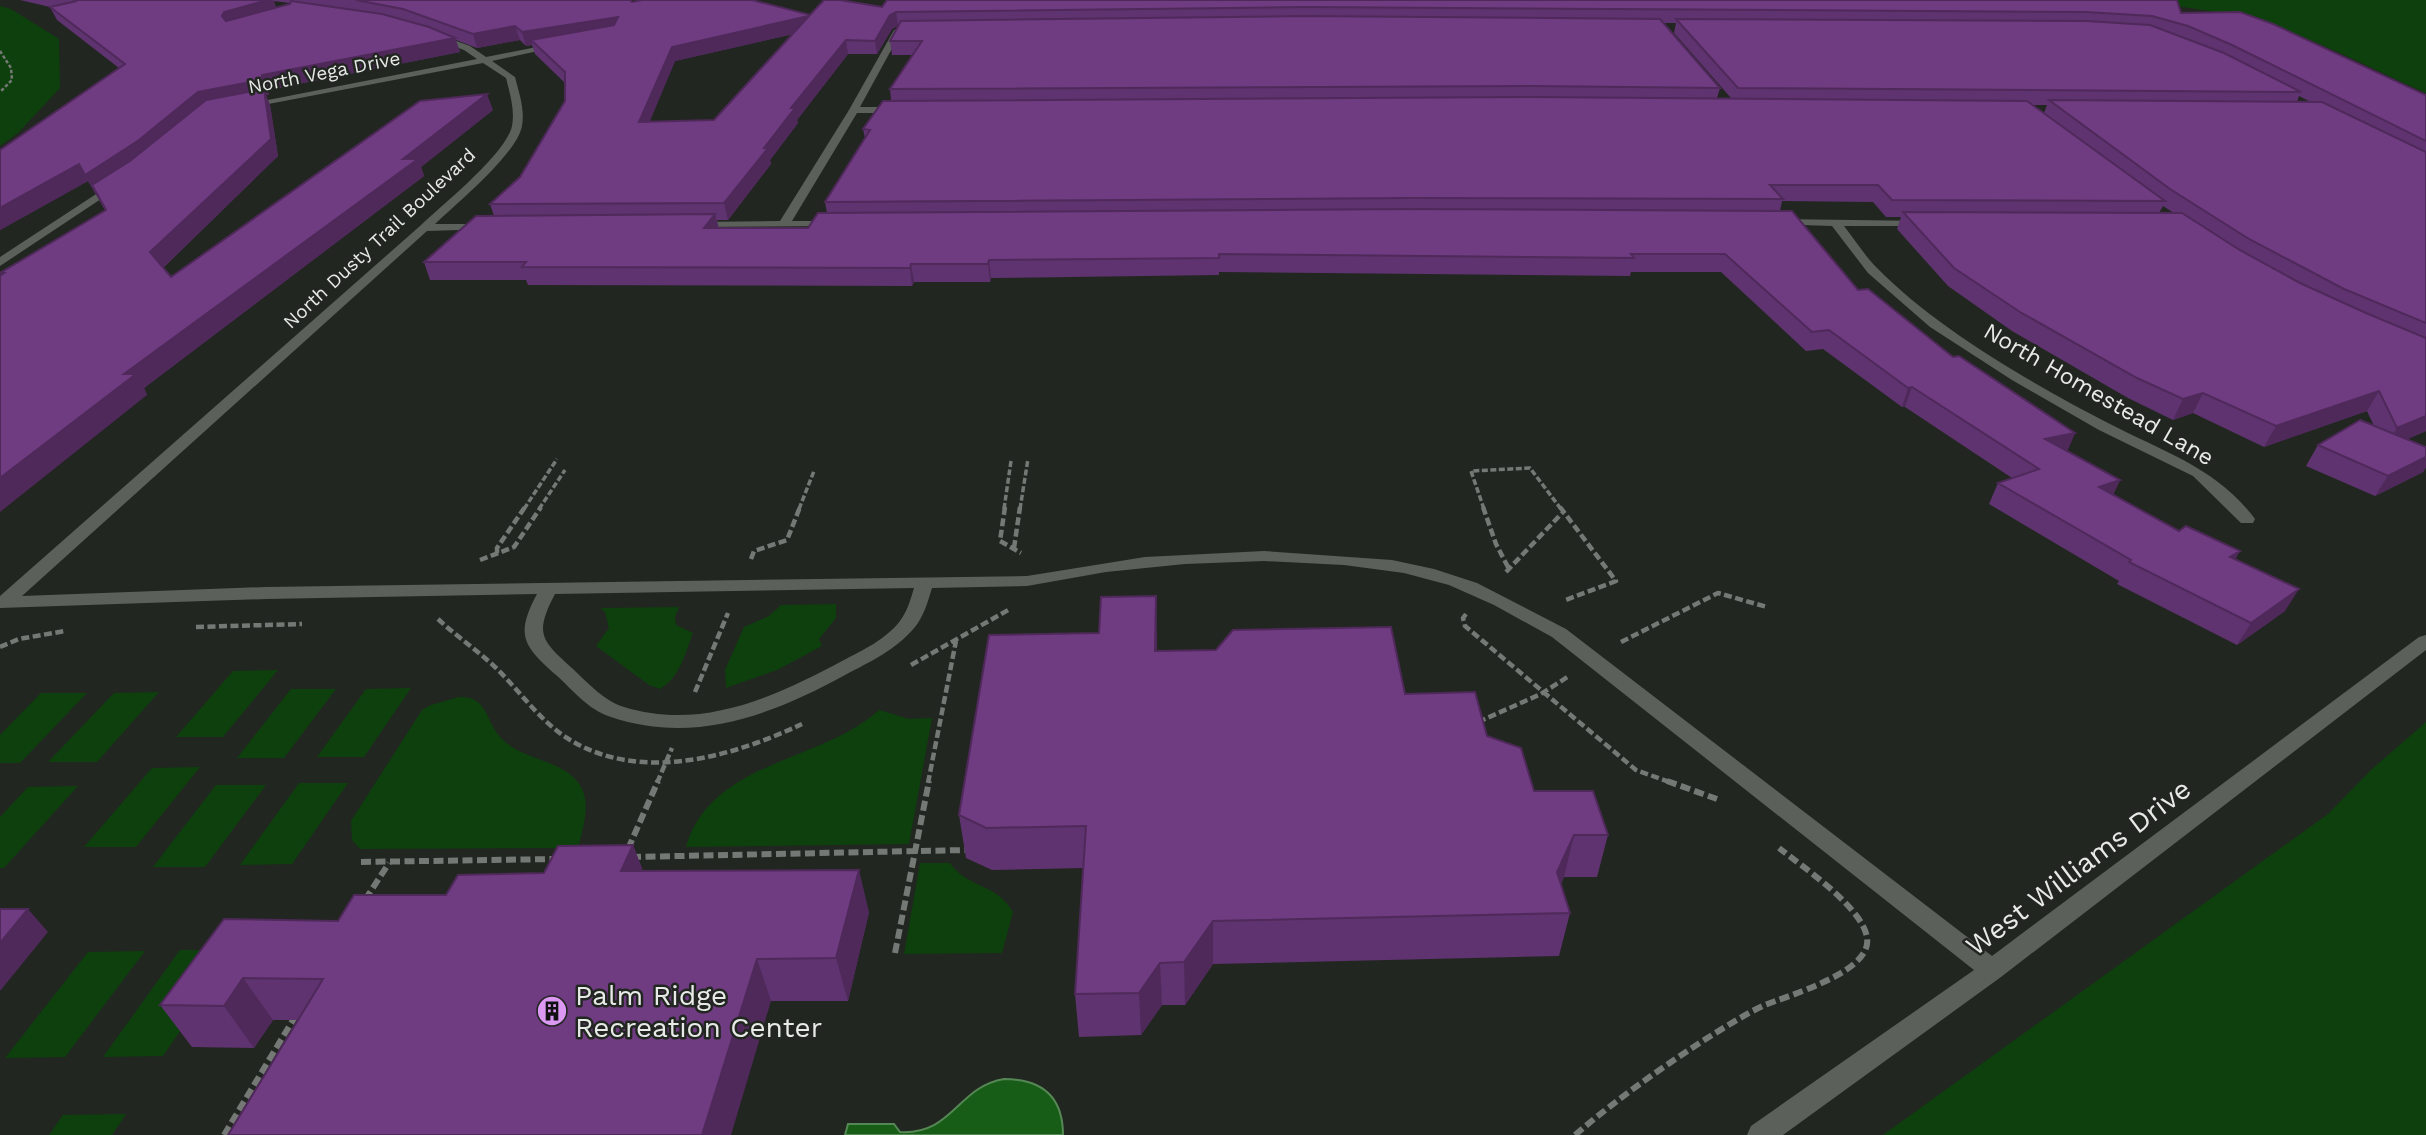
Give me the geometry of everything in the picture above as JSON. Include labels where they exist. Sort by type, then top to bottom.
[{"type":"street","points":[[784,224],[854,110],[898,30],[923,29]]},
{"type":"street","name":"North Dusty Trail Boulevard","points":[[2,603],[424,228],[481,174],[515,132],[518,114],[510,76],[467,48],[419,32]]},
{"type":"street","name":"North Vega Drive","points":[[240,106],[565,44]]},
{"type":"street","points":[[854,110],[909,110]]},
{"type":"street","points":[[0,262],[122,181]]},
{"type":"street","points":[[1767,222],[1931,223]]},
{"type":"street","name":"North Homestead Lane","points":[[1836,223],[1872,270],[1935,324],[2017,377],[2104,427],[2199,473],[2247,519]]},
{"type":"street","points":[[687,225],[839,224]]},
{"type":"street","points":[[424,228],[507,227]]},
{"type":"street","points":[[2,603],[549,587],[1023,581],[1132,563],[1262,556],[1311,557],[1384,565],[1435,575],[1486,594],[1559,633],[1992,970]]},
{"type":"street","points":[[549,587],[533,618],[530,632],[537,647],[608,708],[649,719],[682,723],[756,710],[789,698],[869,654],[908,623],[925,583]]},
{"type":"street","name":"West Williams Drive","points":[[1761,1135],[1992,970],[2426,641]]},
{"type":"path","points":[[0,51],[11,68],[12,80],[0,92]]},
{"type":"path","points":[[498,553],[497,548],[557,459]]},
{"type":"path","points":[[1014,548],[1028,459]]},
{"type":"path","points":[[900,671],[1018,605],[1023,581],[1021,553],[1000,541],[1011,461]]},
{"type":"path","points":[[1509,569],[1496,544],[1471,471],[1530,468],[1616,581],[1559,603]]},
{"type":"path","points":[[565,470],[514,547],[470,563],[435,617],[493,665],[565,736],[594,751],[629,761],[666,764],[722,756],[756,745],[810,720]]},
{"type":"path","points":[[814,471],[787,540],[754,551],[666,764],[624,857],[967,850]]},
{"type":"path","points":[[1514,581],[1502,576],[1563,512]]},
{"type":"path","points":[[1486,594],[1467,611],[1463,618],[1465,626],[1636,770],[1721,801]]},
{"type":"path","points":[[895,953],[956,640]]},
{"type":"path","points":[[1576,1135],[1628,1091],[1747,1014],[1821,983],[1864,956],[1868,944],[1867,935],[1855,914],[1775,845]]},
{"type":"path","points":[[361,862],[569,858]]},
{"type":"path","points":[[362,905],[389,862]]},
{"type":"path","points":[[224,1135],[302,1006]]},
{"type":"shaded area","points":[[2124,0],[2426,0],[2426,93],[2318,44],[2252,20]]},
{"type":"shaded area","points":[[0,6],[11,9],[59,39],[60,88],[18,133],[0,146]]},
{"type":"shaded area","points":[[836,604],[836,618],[819,639],[822,646],[777,670],[726,688],[725,670],[744,627],[769,616],[781,605]]},
{"type":"shaded area","points":[[679,607],[675,617],[676,625],[693,633],[677,672],[660,689],[649,685],[596,646],[609,628],[605,612],[600,608]]},
{"type":"shaded area","points":[[278,670],[223,737],[176,737],[233,671]]},
{"type":"shaded area","points":[[411,688],[364,757],[317,757],[366,689]]},
{"type":"shaded area","points":[[291,689],[336,689],[284,758],[237,758]]},
{"type":"shaded area","points":[[159,692],[97,762],[48,762],[114,693]]},
{"type":"shaded area","points":[[41,693],[87,693],[20,763],[0,763],[0,735]]},
{"type":"shaded area","points":[[459,697],[469,698],[481,705],[497,732],[510,746],[560,768],[577,781],[582,788],[586,805],[578,848],[360,849],[352,840],[351,821],[422,710]]},
{"type":"shaded area","points":[[879,710],[909,719],[932,718],[909,844],[686,847],[699,818],[719,796],[743,779],[855,728]]},
{"type":"shaded area","points":[[2426,722],[2426,1135],[1883,1135],[2328,814],[2372,769]]},
{"type":"shaded area","points":[[200,767],[136,847],[84,847],[152,768]]},
{"type":"shaded area","points":[[299,783],[348,783],[292,864],[240,865]]},
{"type":"shaded area","points":[[216,785],[266,785],[205,867],[153,867]]},
{"type":"shaded area","points":[[78,786],[4,868],[0,868],[0,817],[28,787]]},
{"type":"shaded area","points":[[920,863],[950,863],[965,877],[1006,902],[1013,912],[1002,953],[904,954]]},
{"type":"shaded area","points":[[180,950],[235,950],[163,1056],[103,1057]]},
{"type":"shaded area","points":[[145,951],[65,1057],[5,1058],[88,952]]},
{"type":"shaded area","points":[[1004,1079],[1029,1082],[1047,1092],[1059,1109],[1063,1135],[845,1135],[848,1124],[894,1124],[900,1132],[918,1131],[944,1119],[975,1091]]},
{"type":"shaded area","points":[[126,1114],[112,1135],[49,1135],[63,1115]]},
{"type":"building","points":[[73,0],[268,0],[224,12],[222,16],[226,21],[290,4],[291,1],[382,14],[429,27],[455,38],[262,75],[262,80],[198,92],[139,140],[85,175],[79,164],[0,208],[0,150],[125,64],[50,7],[77,1]]},
{"type":"building","points":[[356,0],[752,0],[810,15],[824,0],[882,7],[887,0],[2177,0],[2181,13],[2240,12],[2273,24],[2426,95],[2426,141],[2232,45],[2188,26],[2152,16],[2086,12],[1304,7],[896,12],[890,15],[875,41],[846,40],[791,108],[795,108],[764,148],[768,148],[724,203],[490,204],[520,177],[565,101],[565,72],[531,40],[614,25],[618,17],[522,32],[515,26],[473,34],[403,9]],"holes":[[[809,16],[714,120],[639,122],[672,47]]]},
{"type":"building","points":[[1304,16],[1660,19],[1720,88],[1532,86],[890,89],[922,41],[890,41],[901,21]]},
{"type":"building","points":[[1676,19],[2086,21],[2150,25],[2224,53],[2301,92],[1738,88]]},
{"type":"building","points":[[264,89],[271,139],[150,252],[171,277],[420,101],[487,94],[403,159],[418,159],[124,374],[136,374],[0,478],[0,276],[4,273],[0,273],[106,210],[92,185],[130,161],[206,100]]},
{"type":"building","points":[[1532,97],[2027,101],[2165,201],[1892,200],[1878,185],[1770,185],[1783,199],[1411,198],[825,202],[870,130],[863,129],[883,101]]},
{"type":"building","points":[[2049,100],[2322,102],[2426,152],[2426,323],[2344,289],[2249,239],[2170,189]]},
{"type":"building","points":[[1411,209],[1792,211],[1858,290],[1868,289],[1953,357],[1959,356],[2075,433],[2045,439],[2120,480],[2099,487],[2179,531],[2186,526],[2240,551],[2230,557],[2299,589],[2251,623],[2129,562],[2131,560],[1998,483],[2039,469],[1912,387],[1908,388],[1829,330],[1812,332],[1725,254],[1631,254],[1634,258],[1219,254],[1219,258],[989,260],[988,264],[911,264],[910,268],[522,267],[526,262],[424,262],[476,216],[715,214],[704,228],[808,228],[818,213]]},
{"type":"building","points":[[1903,212],[2182,213],[2238,249],[2300,283],[2426,338],[2426,416],[2397,428],[2379,391],[2276,426],[2203,393],[2183,399],[2137,378],[2020,312],[1954,268]]},
{"type":"building","points":[[2360,420],[2426,447],[2426,457],[2388,476],[2318,445]]},
{"type":"building","points":[[1156,596],[1155,651],[1216,650],[1233,630],[1391,627],[1405,694],[1475,692],[1487,736],[1521,748],[1534,791],[1593,791],[1608,835],[1574,835],[1557,872],[1570,913],[1213,921],[1184,962],[1160,963],[1139,993],[1075,994],[1086,826],[986,828],[959,815],[989,635],[1099,633],[1101,597]]},
{"type":"building","name":"Palm Ridge Recreation Center","points":[[633,845],[621,871],[859,870],[836,958],[757,959],[702,1135],[228,1135],[323,979],[243,978],[224,1006],[160,1005],[224,919],[338,921],[354,895],[446,895],[458,875],[544,873],[558,846]]},
{"type":"building","points":[[0,909],[28,909],[0,943]]},
{"type":"place","name":"Palm Ridge Recreation Center","points":[[552,1011]]}]
